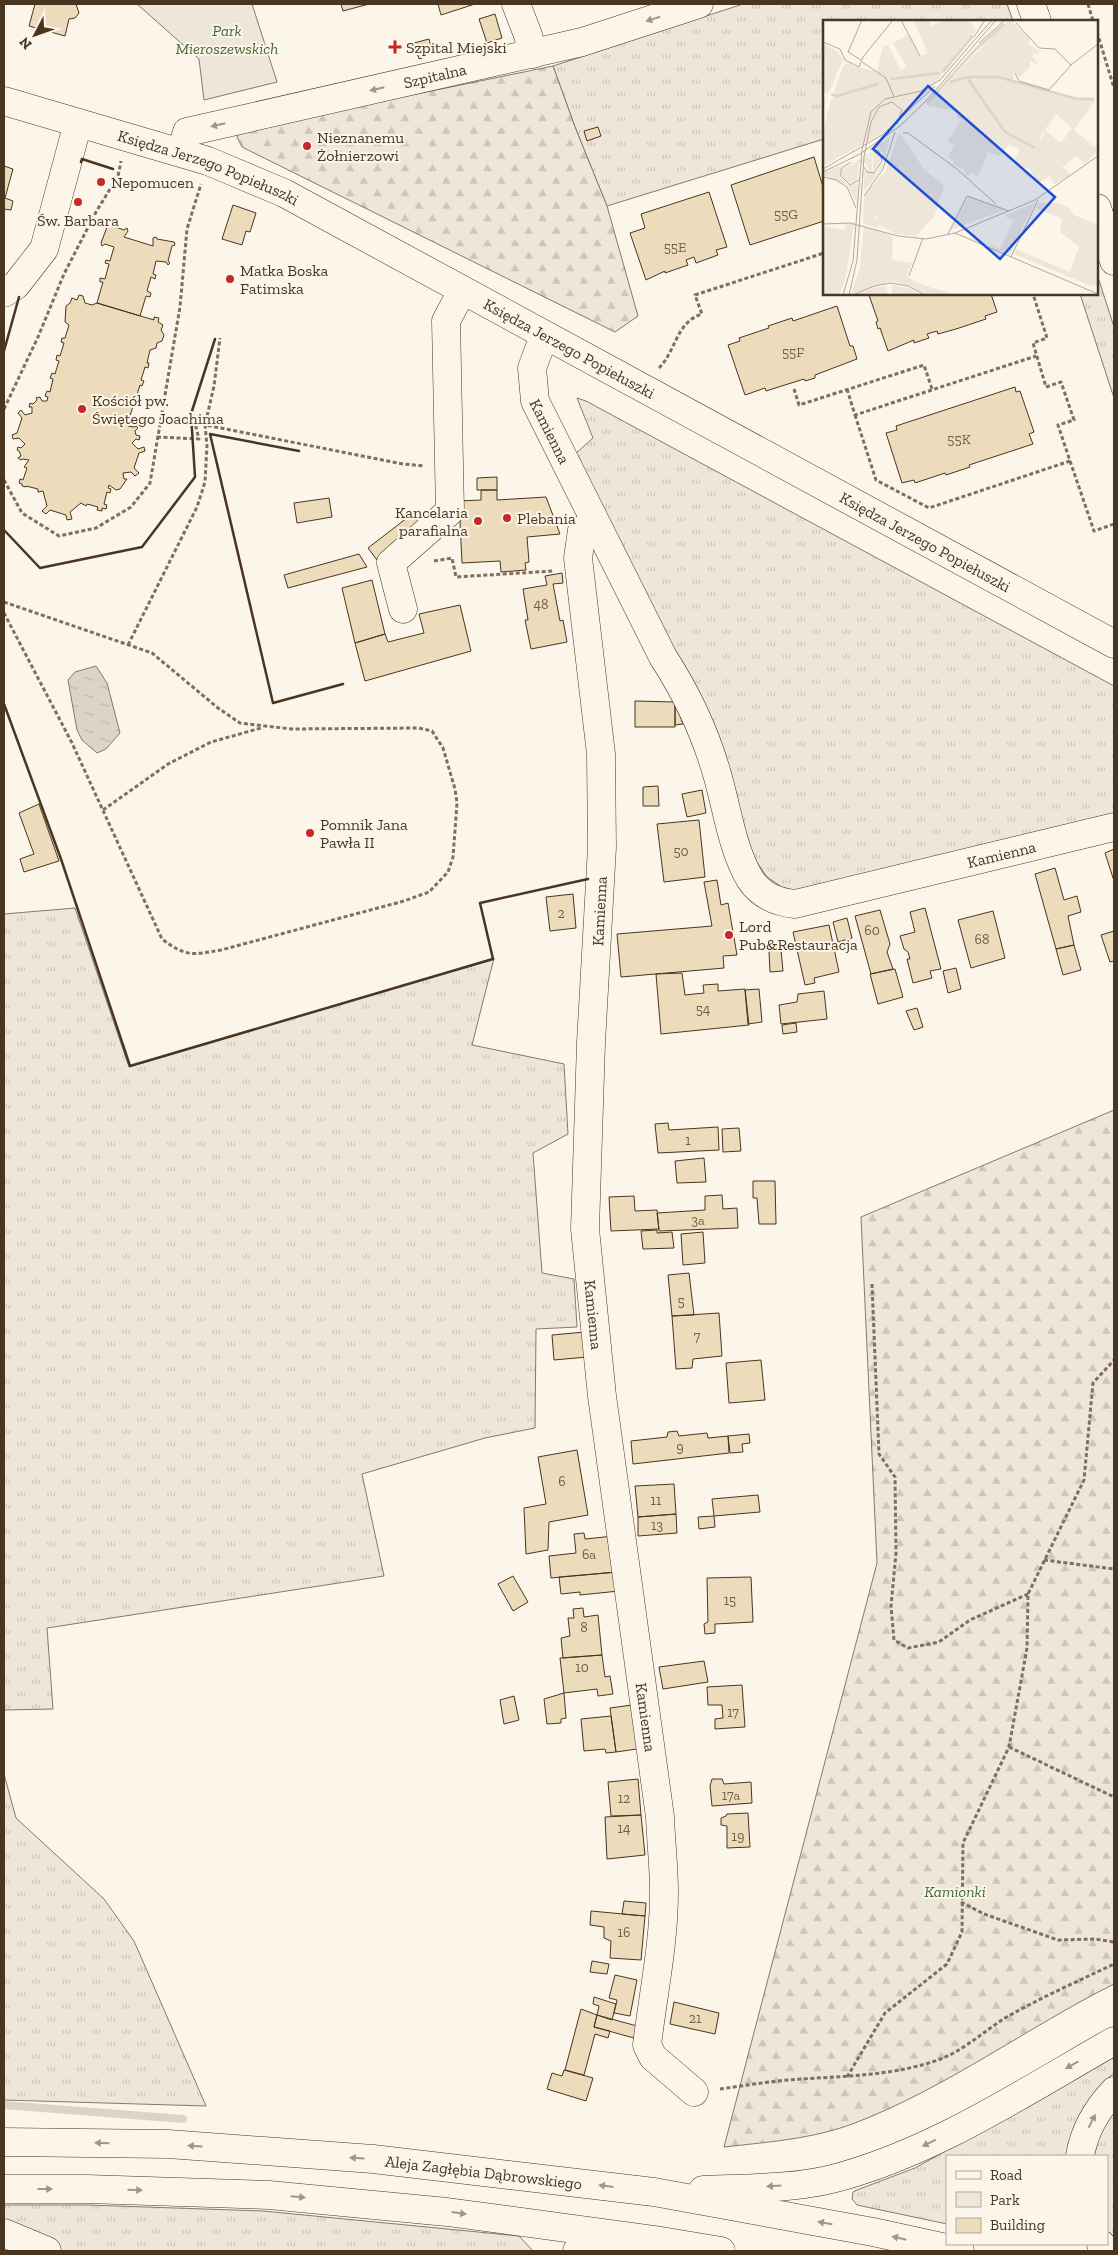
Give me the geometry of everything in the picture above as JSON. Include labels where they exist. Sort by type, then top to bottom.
[{"type":"street","points":[[516,4],[528,35],[532,54]]},
{"type":"street","name":"Szpitalna","points":[[181,152],[188,132],[582,42],[699,4]]},
{"type":"street","points":[[1031,4],[1037,20]]},
{"type":"street","name":"Księdza Jerzego Popiełuszki","points":[[4,101],[181,152],[239,173],[284,193],[544,336],[1114,644]]},
{"type":"street","points":[[4,293],[16,285],[44,249],[78,123]]},
{"type":"street","points":[[1098,211],[1112,249]]},
{"type":"street","points":[[404,609],[391,563],[450,511],[446,322],[462,291]]},
{"type":"street","name":"Kamienna","points":[[544,336],[532,368],[535,401],[663,657],[686,693],[717,772],[740,857],[751,880],[765,895],[778,902],[795,904],[1114,827]]},
{"type":"street","name":"Kamienna","points":[[595,523],[582,530],[578,558],[601,754],[602,847],[591,1044],[585,1229],[602,1396],[660,1817],[664,1894],[647,2045],[653,2057],[694,2092]]},
{"type":"street","points":[[654,2192],[774,2186],[831,2179],[913,2151],[1006,2102],[1114,2041]]},
{"type":"street","points":[[1080,2155],[1092,2121],[1114,2091]]},
{"type":"street","name":"Aleja Zagłębia Dąbrowskiego","points":[[4,2142],[168,2144],[364,2158],[654,2192],[873,2232],[960,2251]]},
{"type":"street","points":[[4,2189],[86,2189],[269,2195],[447,2212],[655,2240],[721,2251]]},
{"type":"street","points":[[4,2233],[47,2251]]},
{"type":"street","points":[[577,2251],[655,2240]]},
{"type":"path","points":[[1088,4],[1093,20]]},
{"type":"path","points":[[1098,35],[1114,88]]},
{"type":"path","points":[[4,408],[38,337],[64,274],[96,212],[118,176],[129,137]]},
{"type":"path","points":[[4,480],[22,513],[59,536],[96,528],[131,507],[150,483],[180,306],[187,229],[201,184]]},
{"type":"path","points":[[657,370],[662,365],[684,325],[693,316],[702,314],[695,295],[823,253]]},
{"type":"path","points":[[1033,295],[1047,338],[1033,343],[1036,356],[1046,387],[1061,382],[1074,420],[1058,425],[1094,531],[1114,524]]},
{"type":"path","points":[[128,645],[197,507],[205,482],[207,446],[205,424],[214,386],[220,338]]},
{"type":"path","points":[[856,416],[1036,356]]},
{"type":"path","points":[[794,389],[799,404],[924,365],[932,390]]},
{"type":"path","points":[[847,389],[876,480],[930,508],[1070,461]]},
{"type":"path","points":[[157,437],[198,439],[195,423],[205,424],[403,464]]},
{"type":"path","points":[[433,561],[452,558],[456,577],[518,575],[558,570]]},
{"type":"path","points":[[4,602],[152,653],[218,708],[240,723],[264,727],[419,728],[432,731],[443,748],[456,789],[457,803],[453,857],[448,872],[429,892],[404,901],[221,950],[191,955],[175,949],[162,939],[72,743],[4,612]]},
{"type":"path","points":[[103,810],[168,764],[211,742],[264,727]]},
{"type":"path","points":[[872,1284],[879,1454],[895,1477],[896,1553],[891,1606],[894,1640],[908,1648],[939,1642],[970,1620],[1028,1594]]},
{"type":"path","points":[[846,2077],[886,2013],[947,1964],[962,1932],[960,1902],[963,1843],[1009,1747],[1027,1648],[1028,1594],[1084,1480],[1093,1383],[1114,1360]]},
{"type":"path","points":[[1044,1560],[1114,1569]]},
{"type":"path","points":[[1009,1747],[1114,1796]]},
{"type":"path","points":[[960,1902],[984,1914],[1058,1940],[1095,1939],[1114,1942]]},
{"type":"path","points":[[694,2092],[787,2080],[846,2077],[914,2068],[940,2059],[967,2045],[1004,2019],[1114,1964]]},
{"type":"green space","name":"Park Mieroszewskich","points":[[137,4],[252,4],[277,82],[204,100],[199,59]]},
{"type":"green space","points":[[743,4],[1007,4],[1013,20],[823,20],[823,139],[607,206],[553,66]]},
{"type":"green space","points":[[553,66],[607,206],[638,316],[615,332],[242,147],[237,137],[241,130]]},
{"type":"green space","points":[[1098,277],[1114,327],[1114,398],[1080,295],[1098,295]]},
{"type":"green space","points":[[577,398],[586,401],[1114,686],[1114,814],[809,890],[786,890],[767,877],[754,858],[727,773],[574,455],[593,438]]},
{"type":"green space","points":[[75,908],[129,1067],[494,958],[472,1045],[564,1064],[568,1134],[533,1153],[542,1273],[574,1279],[577,1327],[536,1329],[535,1428],[485,1438],[362,1474],[384,1576],[47,1628],[53,1709],[4,1710],[4,914]]},
{"type":"green space","name":"Kamionki","points":[[1114,1110],[1114,1984],[922,2093],[889,2109],[855,2123],[823,2133],[724,2147],[877,1563],[861,1217]]},
{"type":"green space","points":[[4,1774],[16,1818],[104,1899],[134,1941],[206,2106],[4,2100]]},
{"type":"green space","points":[[1114,2057],[1114,2073],[1106,2080],[1067,2155],[946,2155],[946,2224],[857,2205],[852,2199],[853,2192],[857,2190],[915,2168]]},
{"type":"green space","points":[[1114,2112],[1114,2243],[1108,2235],[1108,2155],[1094,2155],[1100,2134]]},
{"type":"green space","points":[[4,2205],[87,2205],[263,2211],[519,2236],[533,2251],[4,2251]]},
{"type":"water","points":[[96,666],[107,683],[120,733],[106,749],[97,753],[82,740],[77,730],[68,680],[75,672]]},
{"type":"building","points":[[35,4],[76,4],[79,13],[75,18],[69,19],[65,36],[29,26]]},
{"type":"building","points":[[341,4],[369,4],[343,11]]},
{"type":"building","points":[[438,4],[475,4],[441,15]]},
{"type":"building","points":[[495,14],[502,38],[487,43],[479,19]]},
{"type":"building","points":[[429,39],[431,46],[425,48],[427,56],[419,59],[414,43]]},
{"type":"building","points":[[598,127],[601,136],[587,141],[584,131]]},
{"type":"building","points":[[814,157],[823,187],[823,221],[750,245],[731,185]]},
{"type":"building","points":[[4,166],[13,169],[5,198],[13,201],[11,210],[4,209]]},
{"type":"building","points":[[709,192],[727,247],[716,250],[718,255],[696,263],[694,257],[686,260],[688,265],[665,273],[665,271],[646,280],[630,233],[645,228],[641,214]]},
{"type":"building","points":[[233,205],[256,213],[250,232],[246,231],[242,245],[222,239]]},
{"type":"building","points":[[108,223],[124,230],[127,228],[128,231],[124,237],[153,246],[153,238],[156,237],[157,239],[174,242],[175,245],[172,246],[168,261],[170,263],[168,265],[166,262],[156,261],[153,274],[156,275],[155,279],[151,277],[147,291],[151,293],[150,297],[146,296],[140,316],[97,303],[103,282],[100,282],[100,278],[105,279],[109,264],[105,263],[106,260],[110,261],[114,247],[105,244],[102,246],[101,243],[107,227],[106,224]]},
{"type":"building","name":"Kościół pw. Świętego Joachima","points":[[79,295],[83,296],[85,303],[92,305],[97,303],[154,320],[154,317],[159,318],[158,322],[163,325],[161,330],[164,335],[162,341],[157,343],[156,348],[150,350],[147,363],[149,363],[148,368],[145,367],[141,380],[144,381],[142,386],[140,385],[136,398],[138,399],[137,404],[134,403],[130,416],[133,417],[132,421],[129,421],[128,426],[136,426],[138,428],[135,431],[136,435],[140,436],[139,440],[136,439],[132,443],[138,449],[144,447],[145,451],[139,453],[134,468],[139,473],[135,476],[131,472],[123,473],[124,479],[127,479],[120,489],[116,490],[109,485],[110,493],[107,492],[104,504],[107,505],[106,509],[102,508],[102,511],[97,510],[98,507],[87,504],[86,506],[81,503],[70,512],[72,519],[67,520],[66,515],[50,510],[46,514],[42,511],[47,506],[43,491],[38,492],[38,489],[22,486],[19,483],[20,479],[23,480],[27,468],[24,467],[29,460],[18,458],[21,456],[17,450],[18,447],[21,448],[25,444],[19,438],[13,439],[12,435],[17,433],[22,418],[18,413],[21,410],[25,415],[32,413],[32,407],[29,407],[30,403],[33,404],[37,400],[36,398],[40,397],[42,401],[47,401],[48,397],[45,396],[47,391],[50,392],[53,379],[50,378],[52,373],[55,374],[59,361],[56,360],[57,355],[60,356],[64,343],[61,342],[62,338],[65,338],[69,325],[65,322],[66,306],[72,298],[77,300]]},
{"type":"building","points":[[869,295],[991,295],[997,312],[985,316],[986,319],[938,334],[937,331],[927,334],[929,338],[914,343],[914,340],[888,351],[880,328],[878,329],[876,322],[878,321]]},
{"type":"building","points":[[837,306],[850,346],[853,346],[857,359],[815,375],[815,378],[805,381],[804,379],[766,391],[765,388],[745,395],[728,345],[740,341],[739,338],[769,328],[768,326],[792,318],[793,321]]},
{"type":"building","points":[[1015,387],[1016,392],[1020,391],[1034,432],[1029,434],[1033,444],[969,465],[970,467],[946,475],[945,473],[915,483],[914,480],[902,483],[886,433],[897,430],[896,426]]},
{"type":"building","points":[[497,477],[497,490],[477,490],[477,478]]},
{"type":"building","name":"Plebania","points":[[481,490],[497,490],[497,500],[546,497],[560,534],[527,537],[529,562],[525,563],[526,570],[501,572],[500,561],[462,563],[459,501],[481,500]]},
{"type":"building","points":[[329,498],[332,517],[297,523],[294,503]]},
{"type":"building","points":[[416,511],[419,526],[377,560],[368,548]]},
{"type":"building","points":[[359,554],[367,567],[288,588],[284,575]]},
{"type":"building","points":[[562,573],[563,583],[553,584],[560,621],[563,620],[567,642],[531,649],[525,620],[528,620],[523,589],[547,585],[545,576]]},
{"type":"building","points":[[372,580],[385,634],[355,643],[342,588]]},
{"type":"building","points":[[460,605],[471,651],[365,681],[355,643],[385,634],[388,642],[424,633],[419,614]]},
{"type":"building","points":[[635,701],[675,702],[675,727],[635,727]]},
{"type":"building","points":[[675,702],[683,724],[675,725]]},
{"type":"building","points":[[658,786],[659,806],[643,806],[643,787]]},
{"type":"building","points":[[702,790],[706,813],[687,817],[682,794]]},
{"type":"building","points":[[39,804],[59,861],[24,872],[20,859],[34,854],[19,813]]},
{"type":"building","points":[[699,820],[705,877],[664,882],[657,824]]},
{"type":"building","points":[[1114,849],[1114,881],[1105,853]]},
{"type":"building","points":[[1055,868],[1064,900],[1077,896],[1081,912],[1068,916],[1074,945],[1056,949],[1035,874]]},
{"type":"building","points":[[717,880],[721,905],[728,903],[737,955],[723,956],[724,968],[621,977],[617,934],[712,926],[704,882]]},
{"type":"building","points":[[573,894],[576,928],[550,931],[546,897]]},
{"type":"building","points":[[925,908],[941,969],[930,971],[932,978],[913,983],[907,959],[910,959],[908,952],[904,949],[900,936],[915,932],[910,912]]},
{"type":"building","points":[[880,910],[890,944],[887,952],[893,969],[871,974],[855,916]]},
{"type":"building","points":[[993,911],[1005,958],[971,968],[958,920]]},
{"type":"building","points":[[847,918],[852,938],[838,942],[833,922]]},
{"type":"building","points":[[829,925],[839,972],[814,978],[815,983],[805,985],[793,932]]},
{"type":"building","points":[[1114,931],[1114,961],[1110,962],[1101,935]]},
{"type":"building","points":[[1074,945],[1081,970],[1063,975],[1056,949]]},
{"type":"building","points":[[781,950],[783,971],[770,972],[769,951]]},
{"type":"building","points":[[956,968],[961,989],[948,993],[943,971]]},
{"type":"building","points":[[895,969],[903,997],[878,1004],[870,974]]},
{"type":"building","points":[[682,973],[685,995],[704,993],[703,985],[718,984],[718,991],[745,989],[749,1025],[661,1034],[656,974]]},
{"type":"building","points":[[759,989],[762,1022],[748,1024],[745,990]]},
{"type":"building","points":[[824,991],[827,1019],[781,1024],[779,1005],[797,1002],[798,994]]},
{"type":"building","points":[[917,1008],[923,1027],[914,1030],[906,1011]]},
{"type":"building","points":[[796,1023],[797,1032],[783,1034],[782,1025]]},
{"type":"building","points":[[668,1123],[669,1130],[718,1127],[719,1150],[658,1153],[655,1124]]},
{"type":"building","points":[[739,1128],[741,1151],[723,1152],[722,1129]]},
{"type":"building","points":[[704,1158],[706,1182],[677,1183],[675,1161]]},
{"type":"building","points":[[753,1181],[775,1181],[776,1224],[759,1224],[757,1198],[753,1198]]},
{"type":"building","points":[[722,1195],[723,1209],[737,1208],[738,1228],[659,1231],[657,1213],[705,1210],[705,1196]]},
{"type":"building","points":[[634,1196],[635,1211],[657,1210],[659,1229],[611,1231],[609,1197]]},
{"type":"building","points":[[657,1230],[657,1233],[672,1232],[674,1248],[643,1249],[641,1231]]},
{"type":"building","points":[[703,1232],[705,1263],[683,1265],[681,1234]]},
{"type":"building","points":[[689,1273],[694,1315],[672,1316],[668,1275]]},
{"type":"building","points":[[719,1313],[722,1356],[693,1359],[692,1368],[676,1369],[672,1316]]},
{"type":"building","points":[[585,1332],[587,1357],[554,1360],[552,1335]]},
{"type":"building","points":[[761,1360],[765,1400],[729,1403],[726,1363]]},
{"type":"building","points":[[677,1431],[679,1436],[707,1433],[708,1438],[728,1436],[729,1453],[633,1464],[631,1441],[667,1437],[668,1432]]},
{"type":"building","points":[[749,1434],[750,1443],[742,1444],[743,1452],[730,1453],[728,1436]]},
{"type":"building","points":[[577,1450],[588,1515],[549,1522],[548,1550],[526,1554],[524,1508],[546,1504],[538,1457]]},
{"type":"building","points":[[674,1484],[676,1514],[638,1517],[635,1486]]},
{"type":"building","points":[[758,1495],[760,1512],[714,1516],[712,1499]]},
{"type":"building","points":[[676,1514],[677,1533],[638,1536],[638,1517]]},
{"type":"building","points":[[714,1516],[715,1527],[699,1529],[698,1517]]},
{"type":"building","points":[[584,1533],[585,1539],[614,1536],[617,1572],[551,1578],[549,1556],[576,1553],[574,1534]]},
{"type":"building","points":[[617,1572],[619,1591],[580,1595],[580,1592],[561,1594],[559,1577]]},
{"type":"building","points":[[513,1576],[528,1602],[513,1611],[498,1584]]},
{"type":"building","points":[[751,1577],[753,1622],[715,1624],[715,1633],[705,1634],[704,1624],[708,1622],[707,1578]]},
{"type":"building","points":[[583,1608],[584,1617],[598,1615],[602,1655],[563,1658],[561,1638],[570,1636],[568,1618],[574,1618],[573,1609]]},
{"type":"building","points":[[602,1655],[605,1677],[610,1676],[613,1694],[598,1696],[597,1689],[564,1693],[560,1658]]},
{"type":"building","points":[[704,1661],[708,1682],[663,1689],[659,1667]]},
{"type":"building","points":[[742,1685],[745,1727],[715,1729],[715,1719],[723,1718],[722,1705],[708,1705],[707,1687]]},
{"type":"building","points":[[564,1693],[566,1718],[561,1719],[561,1723],[547,1724],[544,1699]]},
{"type":"building","points":[[514,1696],[519,1720],[504,1724],[500,1700]]},
{"type":"building","points":[[632,1705],[637,1749],[616,1752],[610,1708]]},
{"type":"building","points":[[611,1716],[616,1752],[606,1753],[605,1749],[584,1751],[581,1719]]},
{"type":"building","points":[[638,1779],[641,1815],[611,1816],[608,1782]]},
{"type":"building","points":[[712,1779],[722,1779],[724,1784],[751,1782],[752,1803],[712,1806],[710,1786]]},
{"type":"building","points":[[748,1813],[750,1847],[727,1848],[727,1826],[721,1825],[721,1818],[727,1814]]},
{"type":"building","points":[[641,1815],[645,1855],[607,1859],[605,1817]]},
{"type":"building","points":[[624,1901],[646,1903],[645,1916],[622,1914]]},
{"type":"building","points":[[591,1911],[645,1916],[641,1960],[610,1958],[611,1941],[604,1938],[604,1927],[590,1925]]},
{"type":"building","points":[[592,1961],[609,1964],[607,1974],[590,1972]]},
{"type":"building","points":[[615,1975],[637,1980],[630,2016],[614,2013],[617,2000],[609,1998]]},
{"type":"building","points":[[594,1997],[616,2004],[612,2020],[597,2015],[599,2006],[593,2004]]},
{"type":"building","points":[[674,2002],[719,2013],[715,2034],[670,2024]]},
{"type":"building","points":[[581,2009],[597,2015],[594,2027],[610,2031],[608,2038],[595,2034],[584,2075],[565,2070]]},
{"type":"building","points":[[597,2015],[637,2026],[634,2038],[594,2027]]},
{"type":"building","points":[[564,2070],[593,2078],[586,2101],[547,2089],[552,2073],[562,2076]]},
{"type":"waterway","points":[[4,2105],[183,2119]]},
{"type":"wall","points":[[81,162],[82,159],[113,169]]},
{"type":"wall","points":[[4,351],[19,297]]},
{"type":"wall","points":[[4,530],[40,568],[142,547],[195,477],[191,414],[215,339]]},
{"type":"wall","points":[[299,451],[210,434],[273,703],[343,684]]},
{"type":"wall","points":[[4,704],[61,859],[130,1066],[493,959],[480,903],[588,879]]},
{"type":"place","name":"Szpital Miejski","points":[[395,47]]},
{"type":"place","name":"Nieznanemu Żołnierzowi","points":[[307,146]]},
{"type":"place","name":"Nepomucen","points":[[101,182]]},
{"type":"place","name":"Św. Barbara","points":[[78,202]]},
{"type":"place","name":"Matka Boska Fatimska","points":[[230,279]]},
{"type":"place","name":"Kościół pw. Świętego Joachima","points":[[82,409]]},
{"type":"place","name":"Plebania","points":[[507,518]]},
{"type":"place","name":"Kancelaria parafialna","points":[[478,521]]},
{"type":"place","name":"Pomnik Jana Pawła II","points":[[310,833]]},
{"type":"place","name":"Lord Pub&Restauracja","points":[[729,935]]}]
